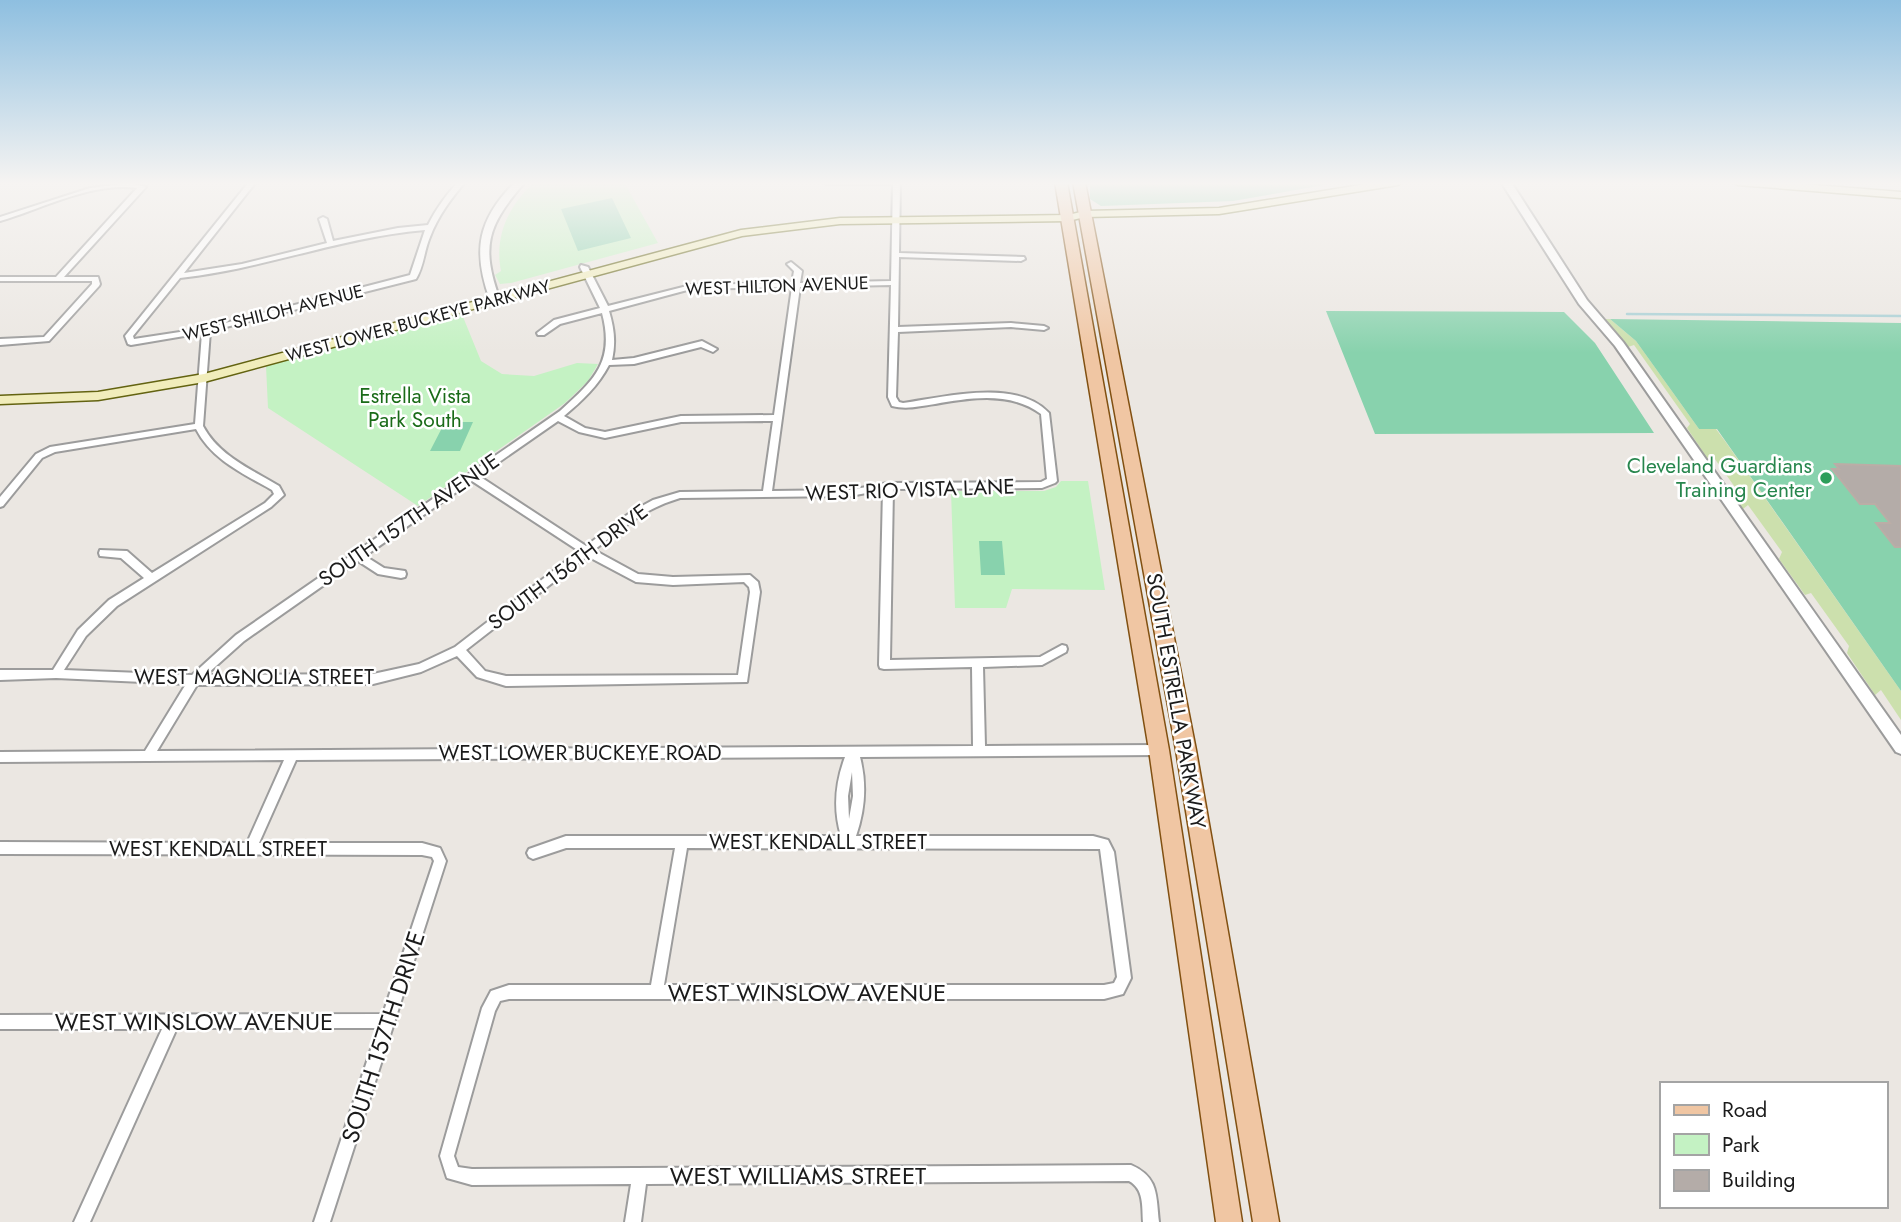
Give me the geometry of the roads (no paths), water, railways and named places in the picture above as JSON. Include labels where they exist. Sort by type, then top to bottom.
[{"type":"main road","name":"WEST LOWER BUCKEYE PARKWAY","points":[[0,400],[98,396],[204,374],[586,271],[689,239]]},
{"type":"main road","name":"SOUTH ESTRELLA PARKWAY","points":[[1077,239],[1160,750],[1229,1222]]},
{"type":"main road","name":"SOUTH ESTRELLA PARKWAY","points":[[1078,239],[1186,750],[1266,1222]]},
{"type":"main road","name":"WEST LOWER BUCKEYE PARKWAY","points":[[0,389],[101,385],[204,374]]},
{"type":"main road","points":[[1160,750],[1186,750]]},
{"type":"street","points":[[59,278],[95,239]]},
{"type":"street","points":[[178,276],[208,239]]},
{"type":"street","points":[[329,239],[331,245]]},
{"type":"street","points":[[178,276],[210,274],[357,239]]},
{"type":"street","name":"WEST SHILOH AVENUE","points":[[178,276],[129,336],[131,342],[206,330],[413,278],[425,239]]},
{"type":"street","points":[[485,239],[484,265],[493,296]]},
{"type":"street","points":[[895,239],[893,330],[991,325],[1044,328]]},
{"type":"street","points":[[1542,239],[1581,300],[1619,344],[1901,747]]},
{"type":"street","points":[[895,255],[1021,259]]},
{"type":"street","points":[[767,495],[796,284],[797,271],[791,264]]},
{"type":"street","name":"SOUTH 157TH AVENUE","points":[[148,756],[194,680],[240,638],[558,416],[588,390],[606,363],[613,335],[606,309],[586,271]]},
{"type":"street","points":[[0,279],[95,279],[96,284],[46,340],[0,342]]},
{"type":"street","name":"WEST HILTON AVENUE","points":[[541,333],[557,322],[691,287],[895,283]]},
{"type":"street","points":[[56,674],[82,633],[113,603],[268,505],[279,495],[276,488],[212,447],[199,426],[206,330]]},
{"type":"street","name":"WEST RIO VISTA LANE","points":[[767,495],[850,492],[888,486],[1042,485],[1052,481],[1045,413],[1040,407],[1021,400],[995,396],[895,404],[892,397],[893,330]]},
{"type":"street","points":[[606,363],[634,361],[702,344],[713,349]]},
{"type":"street","points":[[558,416],[582,430],[605,435],[681,419],[778,418]]},
{"type":"street","points":[[0,504],[39,456],[53,449],[199,426]]},
{"type":"street","points":[[459,650],[481,674],[506,681],[743,679],[754,585],[746,578],[673,581],[636,578],[587,551],[472,476]]},
{"type":"street","points":[[888,486],[884,665],[1042,661],[1062,649]]},
{"type":"street","name":"SOUTH 156TH DRIVE","points":[[459,650],[634,514],[656,502],[680,495],[767,495]]},
{"type":"street","points":[[104,553],[123,554],[150,578]]},
{"type":"street","points":[[358,556],[382,570],[401,574]]},
{"type":"street","name":"WEST MAGNOLIA STREET","points":[[0,675],[56,674],[194,680],[373,679],[421,668],[459,650]]},
{"type":"street","points":[[977,664],[979,750]]},
{"type":"street","name":"WEST LOWER BUCKEYE ROAD","points":[[0,757],[1160,750]]},
{"type":"street","points":[[848,841],[858,816],[859,776],[853,751]]},
{"type":"street","points":[[250,849],[292,755]]},
{"type":"street","name":"WEST KENDALL STREET","points":[[533,853],[566,842],[1104,844],[1108,852],[1124,978],[1118,989]]},
{"type":"street","points":[[656,993],[682,842]]},
{"type":"street","name":"WEST KENDALL STREET","points":[[0,848],[422,849],[436,852]]},
{"type":"street","name":"SOUTH 157TH DRIVE","points":[[322,1222],[440,861],[436,852]]},
{"type":"street","name":"WEST WINSLOW AVENUE","points":[[452,1173],[447,1156],[489,1008],[496,996],[509,992],[1104,992],[1118,989]]},
{"type":"street","points":[[82,1222],[173,1021]]},
{"type":"street","name":"WEST WINSLOW AVENUE","points":[[0,1022],[388,1021]]},
{"type":"street","name":"WEST WILLIAMS STREET","points":[[452,1173],[472,1177],[1131,1173],[1143,1180],[1148,1192],[1151,1222]]},
{"type":"street","points":[[633,1222],[640,1176]]},
{"type":"waterway","points":[[1627,314],[1901,316]]},
{"type":"place","name":"Cleveland Guardians Training Center","points":[[1826,478]]},
{"type":"park label","name":"Estrella Vista Park South","points":[[415,408]]}]
